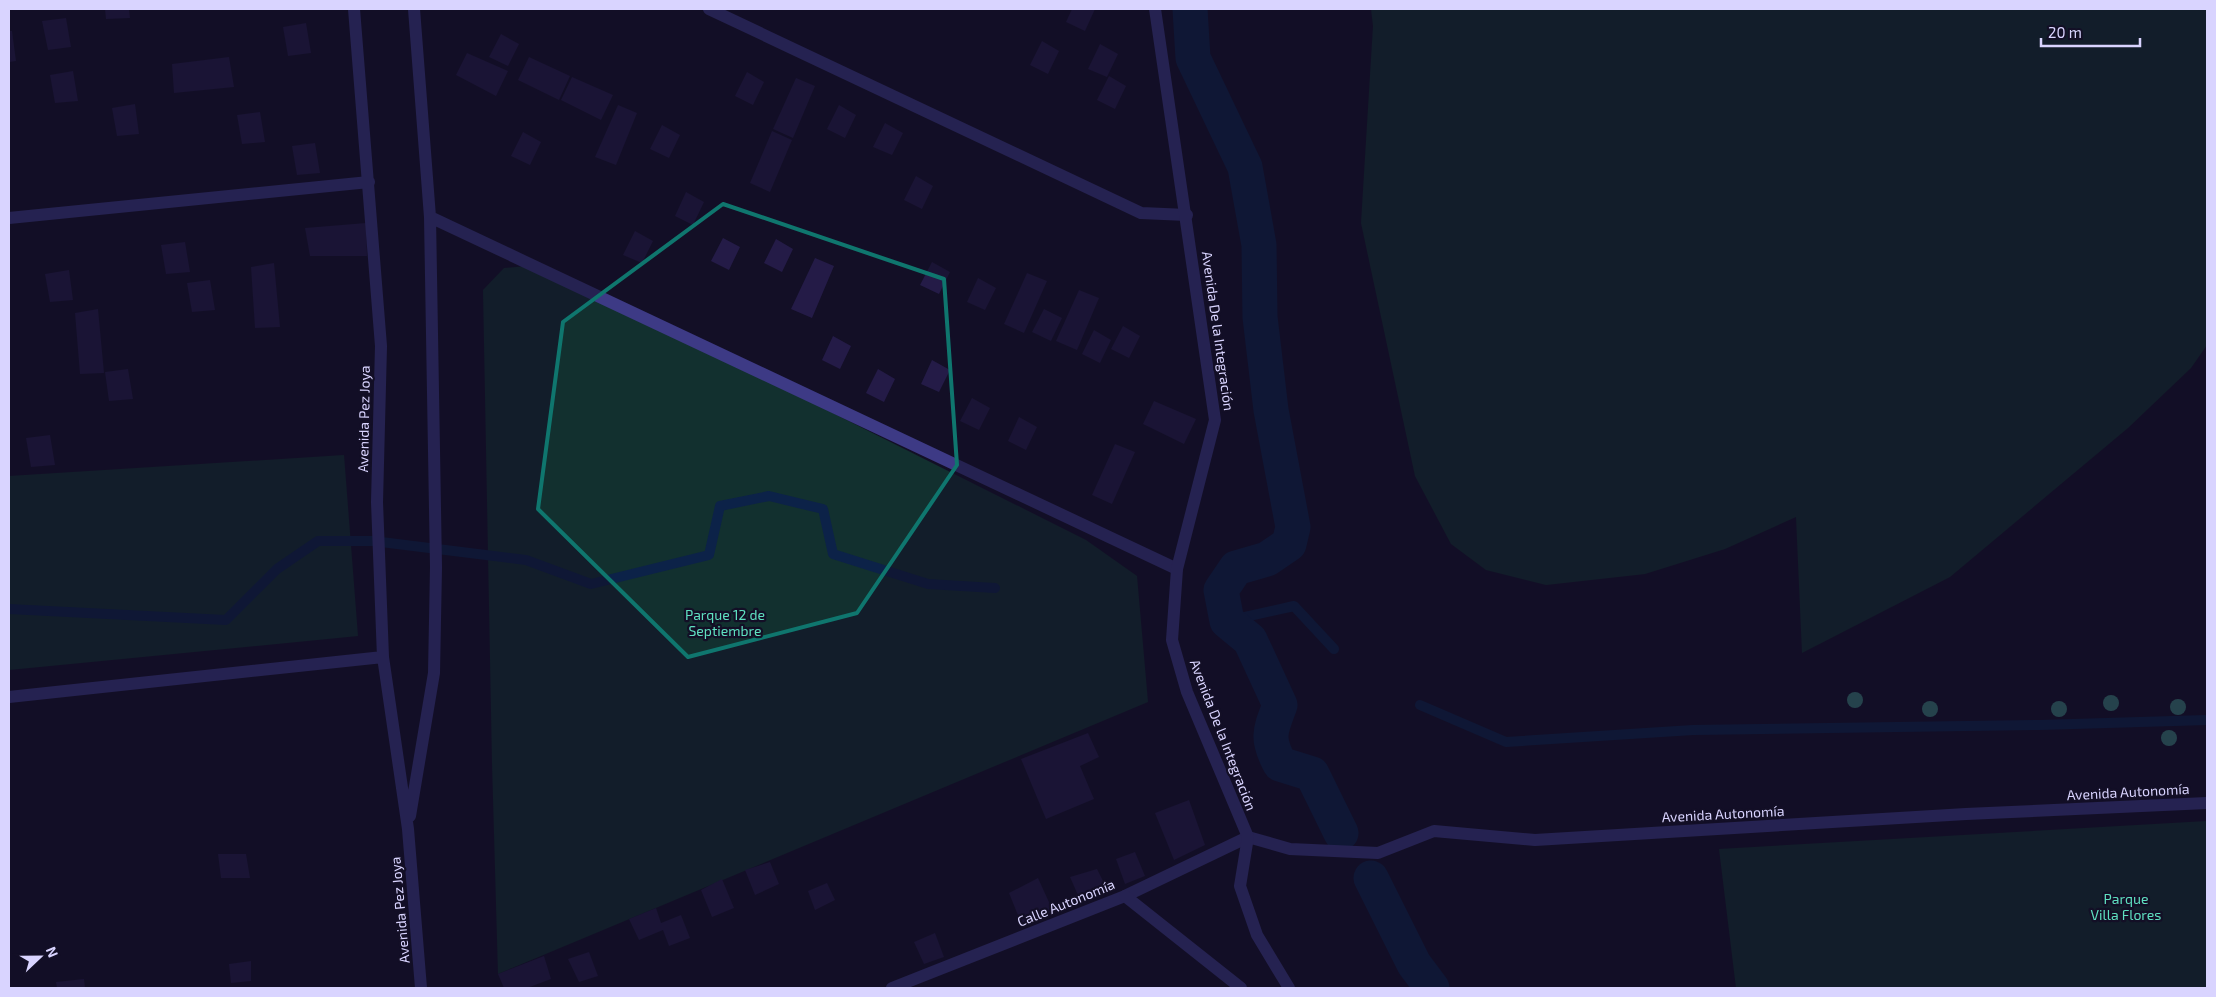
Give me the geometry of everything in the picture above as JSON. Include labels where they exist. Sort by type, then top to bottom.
[{"type":"street","name":"Avenida Pez Joya","points":[[354,9],[381,346],[377,502],[383,657],[408,829],[422,988]]},
{"type":"street","name":"Avenida Pez Joya","points":[[408,829],[434,673],[436,567],[430,217],[414,9]]},
{"type":"street","points":[[709,9],[1141,213],[1187,215]]},
{"type":"street","name":"Avenida De la Integración","points":[[1155,9],[1187,215],[1215,420],[1177,569],[1172,640],[1187,692],[1248,837]]},
{"type":"street","points":[[9,218],[369,182]]},
{"type":"street","points":[[430,217],[1177,569]]},
{"type":"street","points":[[9,697],[383,657]]},
{"type":"street","name":"Avenida Autonomía","points":[[1248,837],[1290,849],[1378,853],[1434,831],[1535,840],[1956,815],[2207,803]]},
{"type":"street","points":[[1248,837],[1240,886],[1257,935],[1289,988]]},
{"type":"street","name":"Calle Autonomía","points":[[892,988],[1125,896],[1248,837]]},
{"type":"street","points":[[1125,896],[1242,988]]},
{"type":"highlighted area","points":[[723,204],[944,279],[957,465],[857,613],[688,657],[538,509],[563,322]]},
{"type":"green space","points":[[1371,9],[2207,9],[2207,345],[2191,368],[2128,428],[1950,577],[1802,653],[1796,517],[1725,549],[1645,574],[1546,585],[1486,570],[1451,544],[1415,476],[1361,223],[1373,26]]},
{"type":"green space","name":"Parque 12 de Septiembre","points":[[538,265],[1086,540],[1137,576],[1148,702],[498,974],[483,290],[504,268]]},
{"type":"green space","points":[[344,455],[358,636],[9,670],[9,476]]},
{"type":"green space","name":"Parque Villa Flores","points":[[2207,821],[2207,988],[1736,988],[1719,849]]},
{"type":"building","points":[[105,9],[129,9],[130,18],[106,19]]},
{"type":"building","points":[[1072,9],[1095,9],[1085,31],[1066,22]]},
{"type":"building","points":[[66,18],[71,47],[48,50],[42,21]]},
{"type":"building","points":[[306,23],[311,53],[288,56],[283,27]]},
{"type":"building","points":[[9,31],[12,31],[16,61],[9,62]]},
{"type":"building","points":[[501,34],[519,44],[508,66],[489,57]]},
{"type":"building","points":[[1042,41],[1059,51],[1048,74],[1030,65]]},
{"type":"building","points":[[1100,44],[1118,54],[1107,77],[1088,69]]},
{"type":"building","points":[[467,53],[508,71],[496,96],[456,75]]},
{"type":"building","points":[[229,57],[234,87],[174,93],[172,64]]},
{"type":"building","points":[[529,57],[570,76],[559,100],[518,80]]},
{"type":"building","points":[[73,71],[78,101],[55,103],[50,75]]},
{"type":"building","points":[[747,72],[764,82],[753,105],[735,96]]},
{"type":"building","points":[[1109,76],[1126,86],[1115,109],[1097,100]]},
{"type":"building","points":[[572,77],[613,95],[601,120],[561,100]]},
{"type":"building","points":[[796,78],[815,86],[793,138],[773,129]]},
{"type":"building","points":[[135,104],[139,134],[117,136],[112,108]]},
{"type":"building","points":[[618,105],[637,113],[616,165],[595,157]]},
{"type":"building","points":[[839,105],[856,115],[845,138],[827,129]]},
{"type":"building","points":[[260,112],[265,142],[242,144],[237,115]]},
{"type":"building","points":[[885,123],[903,133],[892,155],[873,147]]},
{"type":"building","points":[[662,125],[680,135],[669,158],[650,149]]},
{"type":"building","points":[[772,131],[792,140],[770,192],[750,183]]},
{"type":"building","points":[[523,132],[541,142],[530,165],[511,156]]},
{"type":"building","points":[[315,143],[320,173],[297,175],[292,146]]},
{"type":"building","points":[[916,176],[933,186],[922,209],[904,200]]},
{"type":"building","points":[[686,192],[704,202],[693,225],[675,216]]},
{"type":"building","points":[[366,223],[367,256],[310,256],[305,228]]},
{"type":"building","points":[[635,231],[653,241],[642,263],[623,255]]},
{"type":"building","points":[[723,238],[740,247],[729,270],[711,261]]},
{"type":"building","points":[[776,239],[793,249],[782,272],[764,263]]},
{"type":"building","points":[[185,242],[190,272],[166,274],[161,245]]},
{"type":"building","points":[[815,258],[834,266],[812,318],[791,309]]},
{"type":"building","points":[[932,262],[950,272],[939,294],[920,285]]},
{"type":"building","points":[[274,263],[280,327],[255,328],[251,267]]},
{"type":"building","points":[[69,270],[73,300],[50,302],[45,274]]},
{"type":"building","points":[[1027,273],[1047,281],[1024,333],[1004,324]]},
{"type":"building","points":[[978,278],[996,288],[985,310],[967,302]]},
{"type":"building","points":[[210,280],[215,310],[192,312],[187,283]]},
{"type":"building","points":[[1079,290],[1099,298],[1077,350],[1056,341]]},
{"type":"building","points":[[98,309],[104,373],[80,374],[75,313]]},
{"type":"building","points":[[1044,309],[1062,318],[1051,341],[1032,332]]},
{"type":"building","points":[[1123,326],[1140,336],[1129,358],[1111,349]]},
{"type":"building","points":[[1094,330],[1111,340],[1100,363],[1082,354]]},
{"type":"building","points":[[833,336],[851,346],[840,369],[822,360]]},
{"type":"building","points":[[932,360],[950,370],[939,392],[921,384]]},
{"type":"building","points":[[128,369],[133,399],[109,401],[105,372]]},
{"type":"building","points":[[878,369],[895,379],[884,402],[866,393]]},
{"type":"building","points":[[972,398],[990,408],[979,430],[960,421]]},
{"type":"building","points":[[1154,401],[1196,419],[1184,444],[1143,424]]},
{"type":"building","points":[[1019,417],[1037,427],[1026,450],[1008,441]]},
{"type":"building","points":[[50,435],[55,465],[31,467],[26,438]]},
{"type":"building","points":[[1115,444],[1135,452],[1112,504],[1092,495]]},
{"type":"building","points":[[1088,733],[1099,757],[1080,766],[1094,799],[1046,819],[1021,759]]},
{"type":"building","points":[[1189,800],[1205,845],[1174,860],[1155,813]]},
{"type":"building","points":[[1135,852],[1145,876],[1125,884],[1116,859]]},
{"type":"building","points":[[218,854],[246,854],[250,878],[221,878]]},
{"type":"building","points":[[770,862],[779,884],[755,895],[745,870]]},
{"type":"building","points":[[1097,869],[1108,891],[1081,902],[1070,877]]},
{"type":"building","points":[[1038,878],[1053,911],[1022,925],[1009,893]]},
{"type":"building","points":[[722,879],[734,908],[712,917],[701,890]]},
{"type":"building","points":[[827,883],[835,900],[815,910],[808,891]]},
{"type":"building","points":[[656,908],[661,923],[681,915],[690,938],[669,946],[663,930],[639,940],[629,919]]},
{"type":"building","points":[[935,933],[944,957],[924,964],[914,942]]},
{"type":"building","points":[[589,952],[598,976],[579,982],[568,959]]},
{"type":"building","points":[[544,956],[551,979],[527,988],[504,988],[498,974]]},
{"type":"building","points":[[251,961],[251,981],[231,983],[229,964]]},
{"type":"building","points":[[84,979],[85,988],[57,988],[56,982]]},
{"type":"waterway","points":[[1190,9],[1193,58],[1245,167],[1259,245],[1260,317],[1271,410],[1293,527],[1289,544],[1267,559],[1236,568],[1221,590],[1227,621],[1250,640],[1280,705],[1271,734],[1271,741],[1280,764],[1312,774],[1341,833]]},
{"type":"waterway","points":[[9,609],[226,620],[277,569],[318,541],[373,541],[526,560],[591,584],[709,555],[720,506],[769,496],[823,509],[833,554],[928,584],[995,588]]},
{"type":"waterway","points":[[1227,621],[1294,606],[1334,649]]},
{"type":"waterway","points":[[1420,705],[1506,742],[1693,730],[2040,725],[2207,720]]},
{"type":"waterway","points":[[1371,878],[1414,964],[1432,988]]}]
